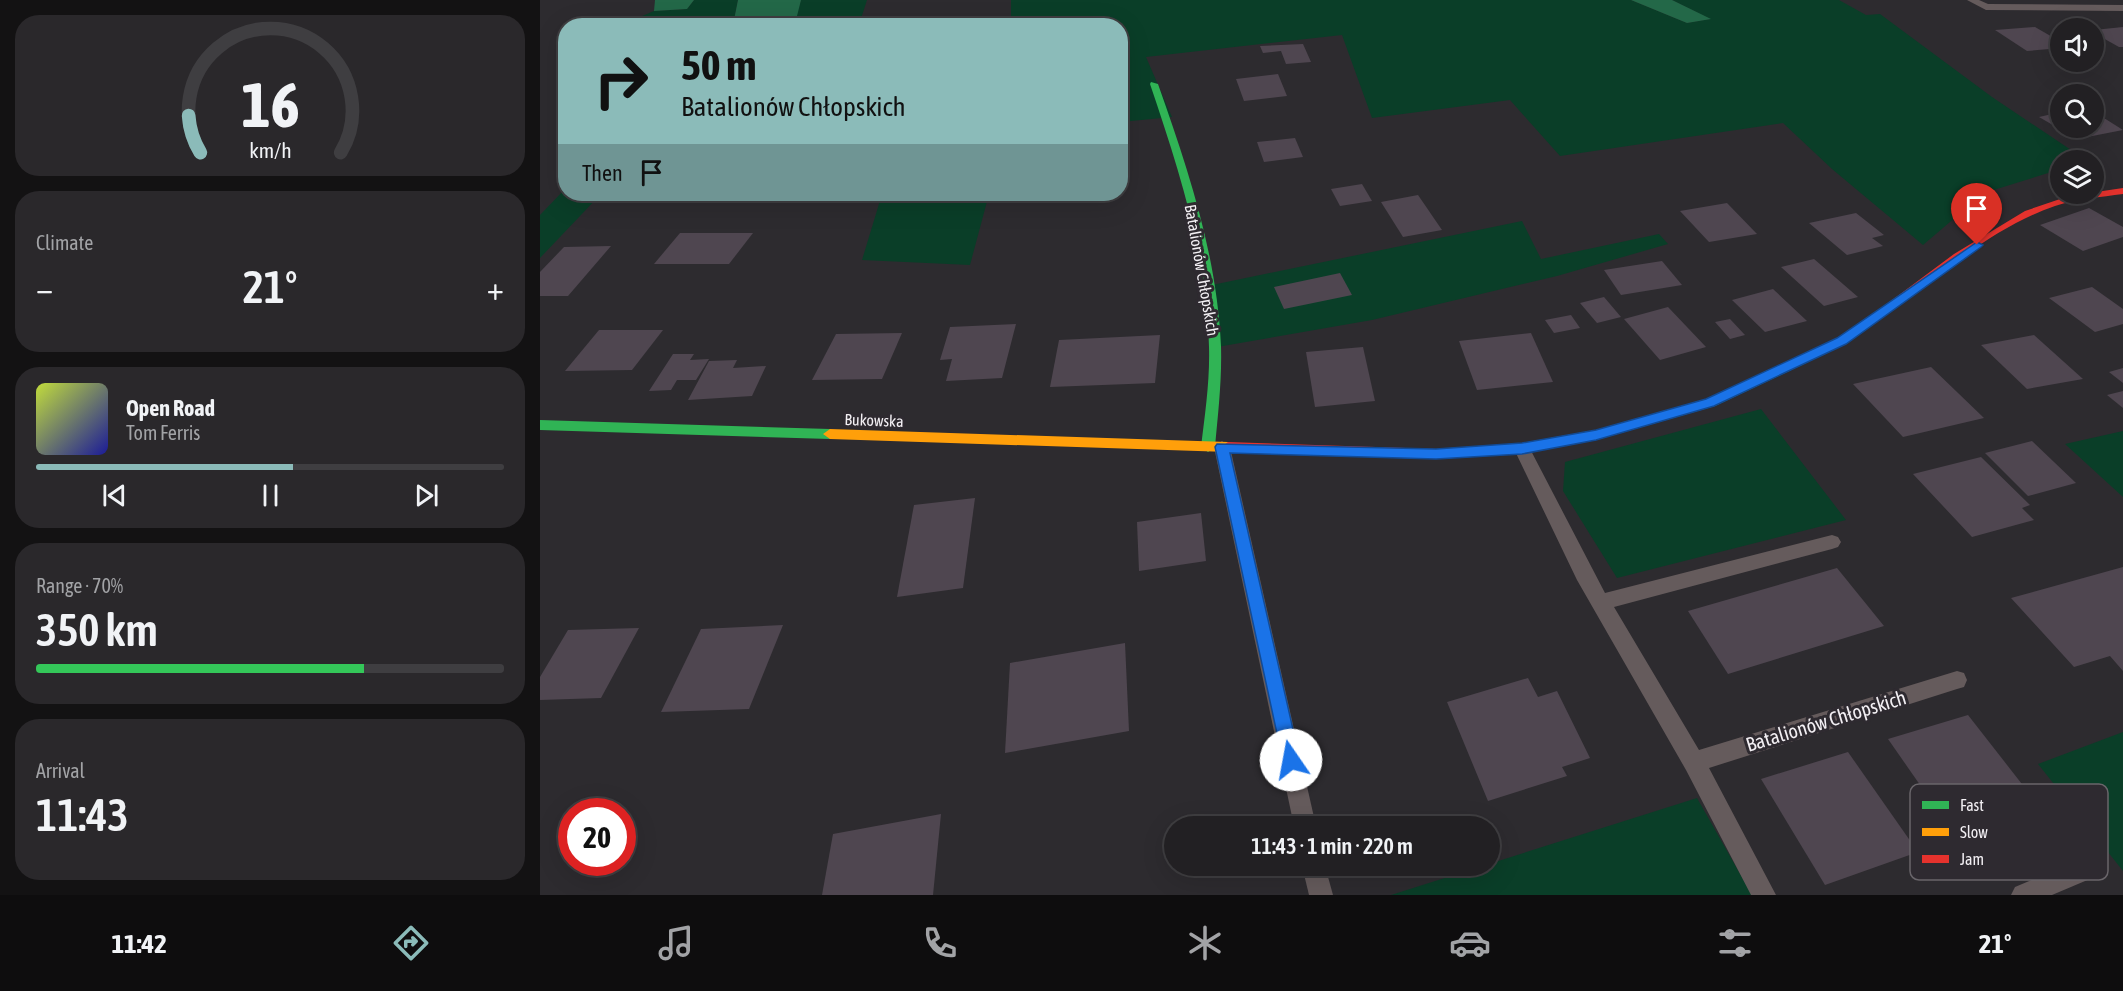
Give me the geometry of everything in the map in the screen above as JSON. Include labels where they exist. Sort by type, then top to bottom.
[{"type":"street","name":"Batalionów Chłopskich","points":[[1154,84],[1184,174],[1208,291],[1216,378],[1215,447]]},
{"type":"street","points":[[1215,447],[1436,454],[1522,449],[1596,435],[1710,403],[1842,341],[1996,232],[2049,205],[2086,195],[2123,191]]},
{"type":"street","name":"Bukowska","points":[[540,425],[1215,447]]},
{"type":"lane","points":[[1972,0],[1986,7],[2123,8]]},
{"type":"lane","name":"Batalionów Chłopskich","points":[[1215,447],[1303,816]]},
{"type":"lane","points":[[1522,449],[1584,574],[1694,762],[1764,895]]},
{"type":"lane","points":[[1602,602],[1832,542]]},
{"type":"lane","name":"Batalionów Chłopskich","points":[[1694,762],[1957,680]]},
{"type":"lane","points":[[1316,876],[1321,895]]},
{"type":"lane","points":[[2023,895],[2060,880]]},
{"type":"green space","points":[[655,0],[694,0],[687,9],[654,11]]},
{"type":"green space","points":[[694,0],[738,0],[734,18],[638,18],[654,11],[687,9]]},
{"type":"green space","points":[[738,0],[801,0],[796,18],[734,18]]},
{"type":"green space","points":[[801,0],[867,0],[861,18],[795,18]]},
{"type":"green space","points":[[1011,0],[1631,0],[1687,23],[1710,19],[1672,0],[1839,0],[1866,15],[1880,14],[1992,97],[2071,150],[2050,150],[2050,172],[1984,193],[1923,245],[1832,169],[1783,123],[1560,156],[1510,100],[1372,118],[1342,35],[1146,57],[1172,117],[1128,121],[1128,18],[1011,18]]},
{"type":"green space","points":[[1631,0],[1672,0],[1711,19],[1687,23]]},
{"type":"green space","points":[[558,196],[558,201],[594,201],[540,258],[540,215]]},
{"type":"green space","points":[[669,201],[776,201],[775,203]]},
{"type":"green space","points":[[880,201],[987,201],[970,265],[862,260]]},
{"type":"green space","points":[[1522,221],[1541,259],[1659,234],[1668,244],[1557,276],[1372,320],[1217,347],[1212,285]]},
{"type":"green space","points":[[1761,409],[1846,520],[1617,578],[1563,491],[1565,462]]},
{"type":"green space","points":[[2123,431],[2123,497],[2065,444]]},
{"type":"green space","points":[[2123,732],[2123,871],[2108,852],[2108,784],[2054,784],[2038,764]]},
{"type":"green space","points":[[1697,798],[1752,895],[1391,895],[1451,876],[1500,876],[1500,860]]},
{"type":"building","points":[[2035,27],[2050,36],[2050,49],[2027,51],[1995,30]]},
{"type":"building","points":[[2123,27],[2123,47],[2104,39],[2104,29]]},
{"type":"building","points":[[1303,44],[1311,62],[1286,64],[1281,51],[1263,53],[1260,46]]},
{"type":"building","points":[[1278,74],[1287,96],[1244,101],[1236,79]]},
{"type":"building","points":[[2050,114],[2050,123],[2039,117]]},
{"type":"building","points":[[2104,118],[2123,130],[2104,134]]},
{"type":"building","points":[[1295,138],[1303,157],[1264,162],[1257,142]]},
{"type":"building","points":[[1362,184],[1372,201],[1340,206],[1331,189]]},
{"type":"building","points":[[1418,195],[1442,230],[1403,237],[1381,202]]},
{"type":"building","points":[[1727,203],[1757,234],[1709,242],[1680,211]]},
{"type":"building","points":[[2089,208],[2123,227],[2123,237],[2083,251],[2040,225]]},
{"type":"building","points":[[1856,213],[1884,235],[1872,238],[1883,246],[1847,255],[1809,223]]},
{"type":"building","points":[[680,233],[753,233],[729,264],[654,264]]},
{"type":"building","points":[[611,246],[568,296],[540,296],[540,272],[564,247]]},
{"type":"building","points":[[1814,259],[1858,297],[1824,306],[1781,267]]},
{"type":"building","points":[[1662,261],[1682,285],[1621,295],[1604,270]]},
{"type":"building","points":[[1340,273],[1352,295],[1284,309],[1274,287]]},
{"type":"building","points":[[2092,287],[2123,309],[2123,324],[2095,332],[2049,298]]},
{"type":"building","points":[[1773,289],[1807,321],[1765,332],[1732,300]]},
{"type":"building","points":[[1604,297],[1621,317],[1597,323],[1580,303]]},
{"type":"building","points":[[1668,307],[1706,347],[1660,360],[1624,319]]},
{"type":"building","points":[[1571,315],[1580,328],[1554,333],[1545,320]]},
{"type":"building","points":[[1730,319],[1745,335],[1730,339],[1715,322]]},
{"type":"building","points":[[1016,324],[1002,378],[946,381],[952,359],[940,360],[950,327]]},
{"type":"building","points":[[599,330],[663,330],[632,370],[565,371]]},
{"type":"building","points":[[902,333],[882,379],[812,380],[836,334]]},
{"type":"building","points":[[1531,333],[1553,382],[1477,390],[1459,341]]},
{"type":"building","points":[[1160,335],[1155,383],[1050,387],[1059,340]]},
{"type":"building","points":[[2034,335],[2083,379],[2027,389],[1981,345]]},
{"type":"building","points":[[1363,347],[1375,401],[1315,407],[1306,352]]},
{"type":"building","points":[[673,354],[694,354],[690,360],[709,359],[696,380],[677,380],[671,390],[649,391]]},
{"type":"building","points":[[737,360],[733,368],[766,366],[752,396],[688,400],[709,361]]},
{"type":"building","points":[[1931,367],[1984,418],[1903,437],[1853,384]]},
{"type":"building","points":[[2123,368],[2123,383],[2109,372]]},
{"type":"building","points":[[2123,391],[2123,408],[2107,395]]},
{"type":"building","points":[[2032,441],[2076,483],[2028,496],[1985,453]]},
{"type":"building","points":[[1981,457],[2030,505],[2022,508],[2034,520],[1972,537],[1913,474]]},
{"type":"building","points":[[975,498],[963,588],[897,597],[914,505]]},
{"type":"building","points":[[1201,513],[1206,561],[1139,571],[1137,522]]},
{"type":"building","points":[[2123,567],[2123,671],[2110,656],[2074,667],[2011,598]]},
{"type":"building","points":[[1837,568],[1884,626],[1728,674],[1688,611]]},
{"type":"building","points":[[783,625],[749,709],[661,712],[701,629]]},
{"type":"building","points":[[639,628],[601,698],[540,700],[540,677],[568,630]]},
{"type":"building","points":[[1125,643],[1129,731],[1005,753],[1010,663]]},
{"type":"building","points":[[1528,678],[1538,697],[1557,691],[1590,758],[1562,767],[1567,776],[1488,801],[1447,702]]},
{"type":"building","points":[[1968,715],[2022,784],[1919,784],[1888,739]]},
{"type":"building","points":[[1848,752],[1910,841],[1910,855],[1825,885],[1761,779]]},
{"type":"building","points":[[941,814],[933,895],[822,895],[833,834]]},
{"type":"traffic: fast","points":[[1154,84],[1186,180],[1209,280],[1215,359],[1208,447]]},
{"type":"traffic: fast","points":[[1517,449],[1596,435],[1710,403],[1842,341],[1870,321]]},
{"type":"traffic: fast","points":[[540,425],[830,434]]},
{"type":"traffic: slow","points":[[830,434],[1228,447]]},
{"type":"traffic: jam","points":[[1870,321],[1982,240],[2029,213],[2069,199],[2123,191]]},
{"type":"traffic: jam","points":[[1228,447],[1436,454],[1517,449]]},
{"type":"route","points":[[1291,760],[1222,447],[1436,454],[1522,449],[1596,435],[1710,403],[1842,341],[1977,245]]}]
